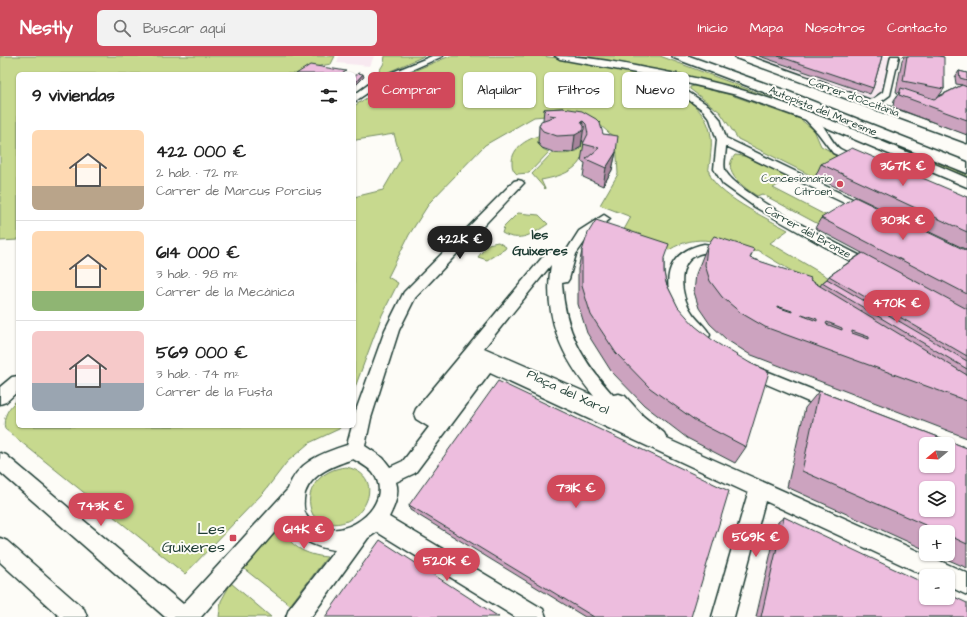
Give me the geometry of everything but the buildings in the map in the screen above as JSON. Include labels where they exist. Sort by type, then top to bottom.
[{"type":"highway","name":"Autopista del Maresme","points":[[678,56],[780,93],[967,168]]},
{"type":"highway","name":"Autopista del Maresme","points":[[701,56],[781,85],[967,157]]},
{"type":"street","points":[[356,97],[379,82],[439,56]]},
{"type":"street","points":[[560,56],[626,67],[700,82],[741,93],[808,117],[967,183]]},
{"type":"street","name":"Carrer d'Occitània","points":[[740,56],[967,139]]},
{"type":"street","points":[[869,102],[876,101],[887,93],[895,56]]},
{"type":"street","points":[[626,67],[638,72]]},
{"type":"street","points":[[689,84],[700,82]]},
{"type":"street","name":"Carrer del Bronze","points":[[689,96],[706,108],[715,119],[722,140],[719,169],[727,182],[738,192],[886,275]]},
{"type":"street","points":[[808,117],[822,130],[827,140],[837,151],[870,165]]},
{"type":"street","points":[[827,140],[841,134],[850,134]]},
{"type":"street","points":[[722,140],[874,213]]},
{"type":"street","points":[[355,450],[362,418],[392,330],[409,295],[518,183]]},
{"type":"street","points":[[604,219],[583,234],[570,254],[563,275],[561,296],[569,324],[585,358],[604,384],[637,421],[676,452]]},
{"type":"street","points":[[714,346],[694,326],[677,299],[674,276],[682,258],[691,251],[701,249],[719,249],[739,257]]},
{"type":"street","name":"Plaça del Xarol","points":[[551,256],[558,259],[554,290],[560,326],[580,368],[591,383],[623,417],[485,354],[433,420],[422,414],[551,256]]},
{"type":"street","points":[[736,362],[752,373],[843,410]]},
{"type":"street","points":[[386,478],[409,467],[487,365],[758,490],[967,584]]},
{"type":"street","points":[[0,397],[16,384]]},
{"type":"street","points":[[297,617],[384,506],[387,492],[386,478],[374,462],[355,450],[331,457],[319,463],[308,472],[300,483],[296,495],[295,510],[300,524],[311,535],[326,540],[338,540],[368,526]]},
{"type":"street","points":[[0,460],[182,617]]},
{"type":"street","points":[[723,617],[758,490]]},
{"type":"street","points":[[186,617],[296,495]]},
{"type":"street","points":[[368,526],[535,617]]},
{"type":"street","points":[[0,548],[76,617]]},
{"type":"shaded area","points":[[339,56],[374,56],[370,66],[337,63]]},
{"type":"shaded area","points":[[730,56],[893,56],[882,110]]},
{"type":"green space","points":[[0,56],[335,56],[331,64],[309,68],[302,72],[16,72],[16,240],[0,241]]},
{"type":"green space","points":[[385,56],[424,56],[388,72],[379,72],[384,63]]},
{"type":"green space","points":[[450,56],[541,56],[606,66],[627,72],[622,72],[622,108],[689,108],[689,101],[691,103],[704,117],[709,128],[711,154],[709,171],[713,180],[721,189],[743,205],[788,230],[770,243],[831,279],[818,287],[757,250],[751,253],[720,242],[700,240],[690,241],[669,250],[621,235],[631,217],[600,205],[618,174],[616,139],[600,125],[545,116],[534,117],[485,145],[430,202],[409,235],[388,277],[398,283],[382,315],[356,385],[356,197],[383,190],[401,159],[394,134],[356,140],[356,105],[368,97],[368,108],[455,108],[455,72],[411,72]]},
{"type":"green space","points":[[578,56],[660,56],[860,131],[967,175],[967,180],[770,99],[689,77],[689,72],[670,72]]},
{"type":"green space","points":[[694,86],[731,95],[800,119],[814,130],[821,146],[846,160],[814,177],[738,139],[720,112],[690,89],[690,87]]},
{"type":"green space","points":[[544,134],[540,138],[538,144],[549,152],[529,173],[517,174],[512,165],[515,152],[522,144]]},
{"type":"green space","points":[[581,141],[583,141],[584,150],[582,158],[578,164],[565,173],[541,180],[545,189],[532,174],[552,153],[563,154],[574,152],[580,149]]},
{"type":"green space","points":[[735,155],[745,156],[790,178],[773,188],[831,218],[820,225],[762,194],[757,196],[746,189],[736,179],[730,167],[731,161]]},
{"type":"green space","points":[[518,213],[539,215],[548,224],[532,234],[521,237],[509,236],[502,233],[504,227]]},
{"type":"green space","points":[[498,242],[506,247],[505,249],[487,260],[478,257],[488,244]]},
{"type":"green space","points":[[16,401],[16,428],[340,428],[309,443],[287,462],[264,492],[185,574],[5,429],[5,416]]},
{"type":"green space","points":[[346,467],[361,473],[368,483],[368,495],[363,507],[354,517],[342,523],[328,523],[313,515],[310,506],[312,489],[322,476],[337,469]]},
{"type":"green space","points":[[281,526],[288,539],[293,544],[305,552],[327,557],[290,605],[243,568]]},
{"type":"green space","points":[[231,583],[271,617],[219,617],[221,601]]},
{"type":"place","name":"Concesionario Citroen","points":[[840,184]]},
{"type":"place","name":"Les Guixeres","points":[[233,538]]},
{"type":"district","name":"les Guixeres","points":[[540,244]]}]
